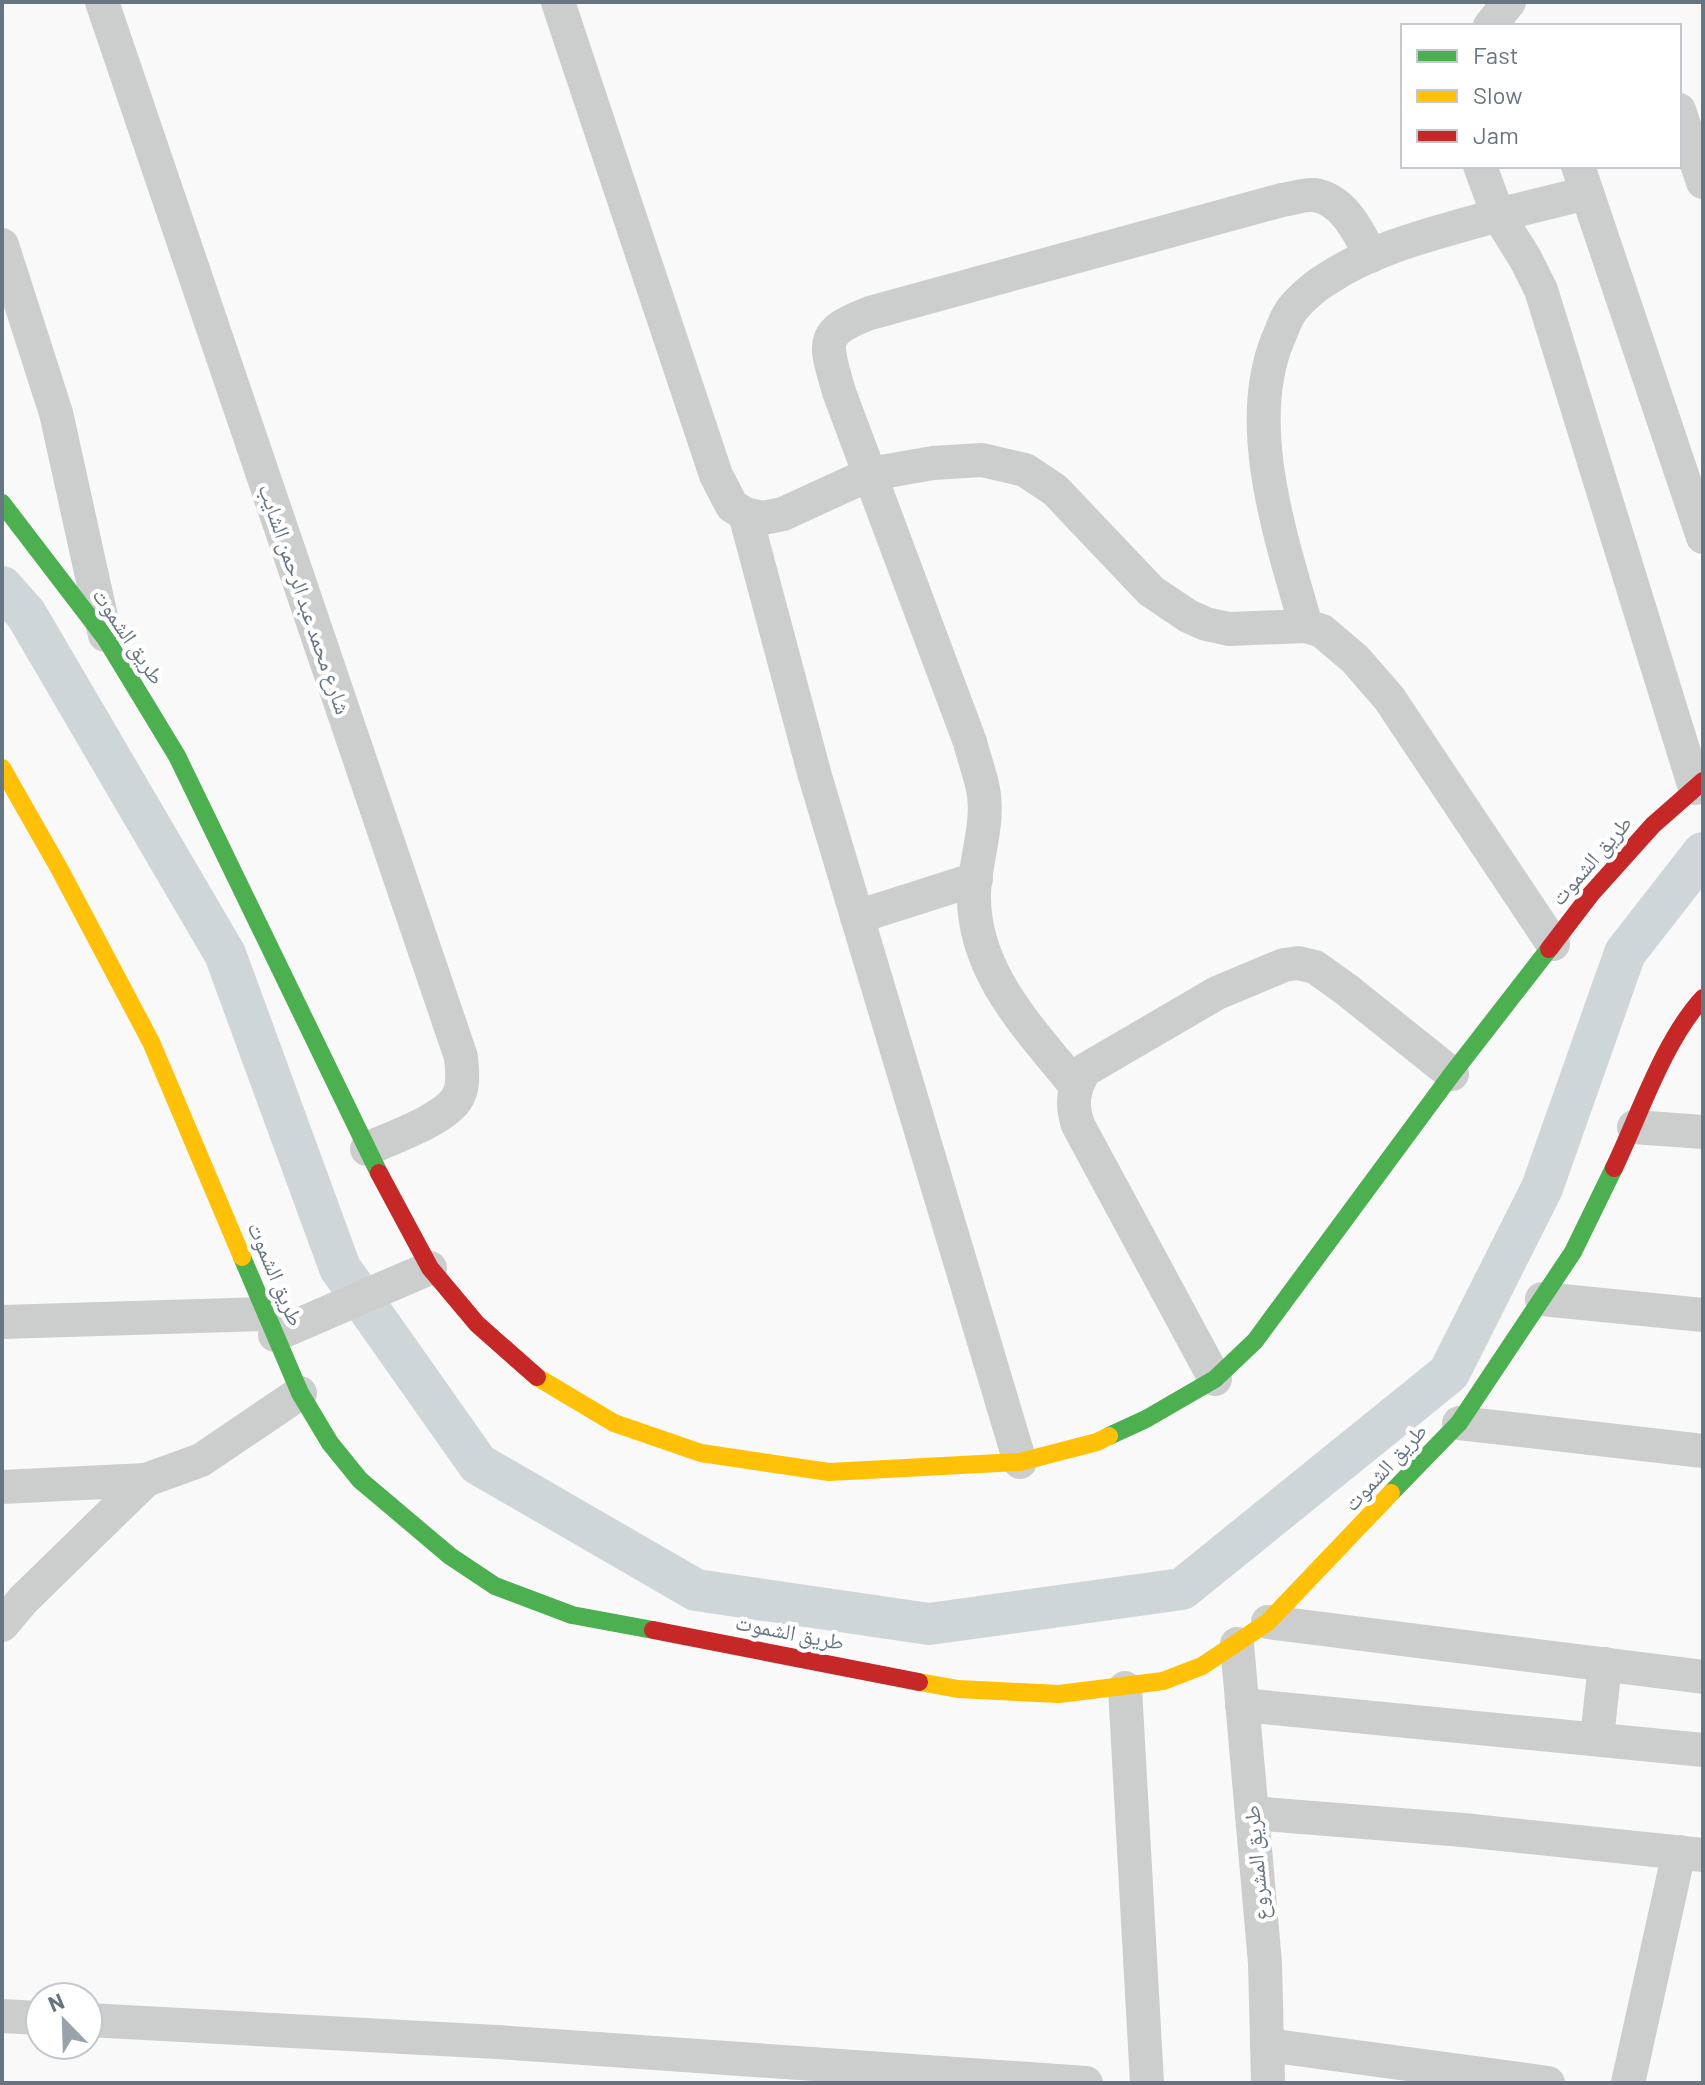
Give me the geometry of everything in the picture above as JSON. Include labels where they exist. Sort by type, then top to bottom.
[{"type":"street","name":"شارع محمد عبد الرحمن الشايب","points":[[102,2],[461,1057],[462,1082],[456,1100],[436,1117],[367,1149]]},
{"type":"street","points":[[558,2],[716,475],[732,506],[753,518],[773,517],[870,474],[933,463],[982,460],[1025,470],[1055,490],[1151,591],[1188,616],[1229,629],[1306,626],[1322,631],[1355,659],[1389,698],[1553,944]]},
{"type":"street","points":[[1492,24],[1509,2]]},
{"type":"street","points":[[1521,2],[1528,24]]},
{"type":"street","points":[[1681,116],[1703,182]]},
{"type":"street","points":[[1481,168],[1498,215],[1541,290],[1699,784]]},
{"type":"street","points":[[1306,626],[1270,486],[1265,420],[1269,363],[1290,312],[1326,279],[1371,256],[1413,239],[1498,215],[1583,180],[1703,537]]},
{"type":"street","points":[[1075,1085],[990,972],[977,934],[976,879],[984,820],[984,794],[966,731],[839,392],[828,345],[833,331],[846,322],[1282,200],[1314,195],[1337,206],[1355,226],[1371,256]]},
{"type":"street","points":[[2,245],[56,413],[106,639]]},
{"type":"street","name":"طريق الشموت","points":[[2,503],[106,639],[177,756],[367,1149],[430,1268],[477,1324],[541,1380],[614,1423],[701,1453],[829,1472],[1020,1462],[1097,1442],[1146,1419],[1215,1379],[1255,1341],[1452,1074],[1591,894],[1653,825],[1699,784]]},
{"type":"street","points":[[745,514],[815,776],[1020,1462]]},
{"type":"street","name":"طريق الشموت","points":[[2,768],[151,1042],[300,1393],[330,1443],[360,1480],[450,1556],[495,1586],[572,1615],[958,1689],[1059,1694],[1163,1681],[1202,1666],[1268,1622],[1459,1423],[1573,1252],[1634,1127],[1648,1090],[1692,1010],[1703,998]]},
{"type":"street","points":[[857,917],[976,879]]},
{"type":"street","points":[[1215,1379],[1078,1125],[1072,1108],[1075,1085],[1085,1070],[1217,993],[1284,965],[1298,963],[1315,967],[1452,1074]]},
{"type":"street","points":[[1634,1127],[1703,1132]]},
{"type":"street","points":[[2,1322],[271,1324],[312,1319],[430,1268]]},
{"type":"street","points":[[1542,1299],[1703,1315]]},
{"type":"street","points":[[2,1487],[146,1480],[201,1460],[300,1393]]},
{"type":"street","points":[[1459,1423],[1703,1451]]},
{"type":"street","points":[[2,1625],[23,1600],[146,1480]]},
{"type":"street","points":[[1268,1622],[1703,1677]]},
{"type":"street","name":"طريق المشروع","points":[[1237,1644],[1265,1963],[1268,2083]]},
{"type":"street","points":[[1597,1738],[1605,1664]]},
{"type":"street","points":[[1125,1688],[1147,2083]]},
{"type":"street","points":[[1242,1705],[1703,1750]]},
{"type":"street","points":[[1252,1813],[1463,1830],[1691,1854],[1628,2083]]},
{"type":"street","points":[[2,2016],[24,2017]]},
{"type":"street","points":[[104,2021],[497,2042],[1086,2083]]},
{"type":"street","points":[[1267,2045],[1548,2083]]},
{"type":"waterway","points":[[2,587],[26,614],[225,954],[340,1268],[478,1464],[696,1590],[929,1624],[1182,1589],[1449,1373],[1542,1188],[1625,953],[1703,853]]},
{"type":"traffic: fast","points":[[2,503],[106,639],[177,756],[379,1173]]},
{"type":"traffic: fast","points":[[1109,1436],[1146,1419],[1215,1379],[1255,1341],[1452,1074],[1549,949]]},
{"type":"traffic: fast","points":[[1391,1493],[1459,1423],[1573,1252],[1614,1168]]},
{"type":"traffic: fast","points":[[242,1257],[300,1393],[330,1443],[360,1480],[450,1556],[495,1586],[572,1615],[653,1630]]},
{"type":"traffic: slow","points":[[2,768],[151,1042],[242,1257]]},
{"type":"traffic: slow","points":[[537,1377],[614,1423],[701,1453],[829,1472],[1020,1462],[1109,1436]]},
{"type":"traffic: slow","points":[[919,1682],[958,1689],[1059,1694],[1163,1681],[1202,1666],[1268,1622],[1391,1493]]},
{"type":"traffic: jam","points":[[1549,949],[1591,894],[1653,825],[1703,781]]},
{"type":"traffic: jam","points":[[1614,1168],[1664,1057],[1703,998]]},
{"type":"traffic: jam","points":[[379,1173],[430,1268],[477,1324],[537,1377]]},
{"type":"traffic: jam","points":[[653,1630],[919,1682]]}]
